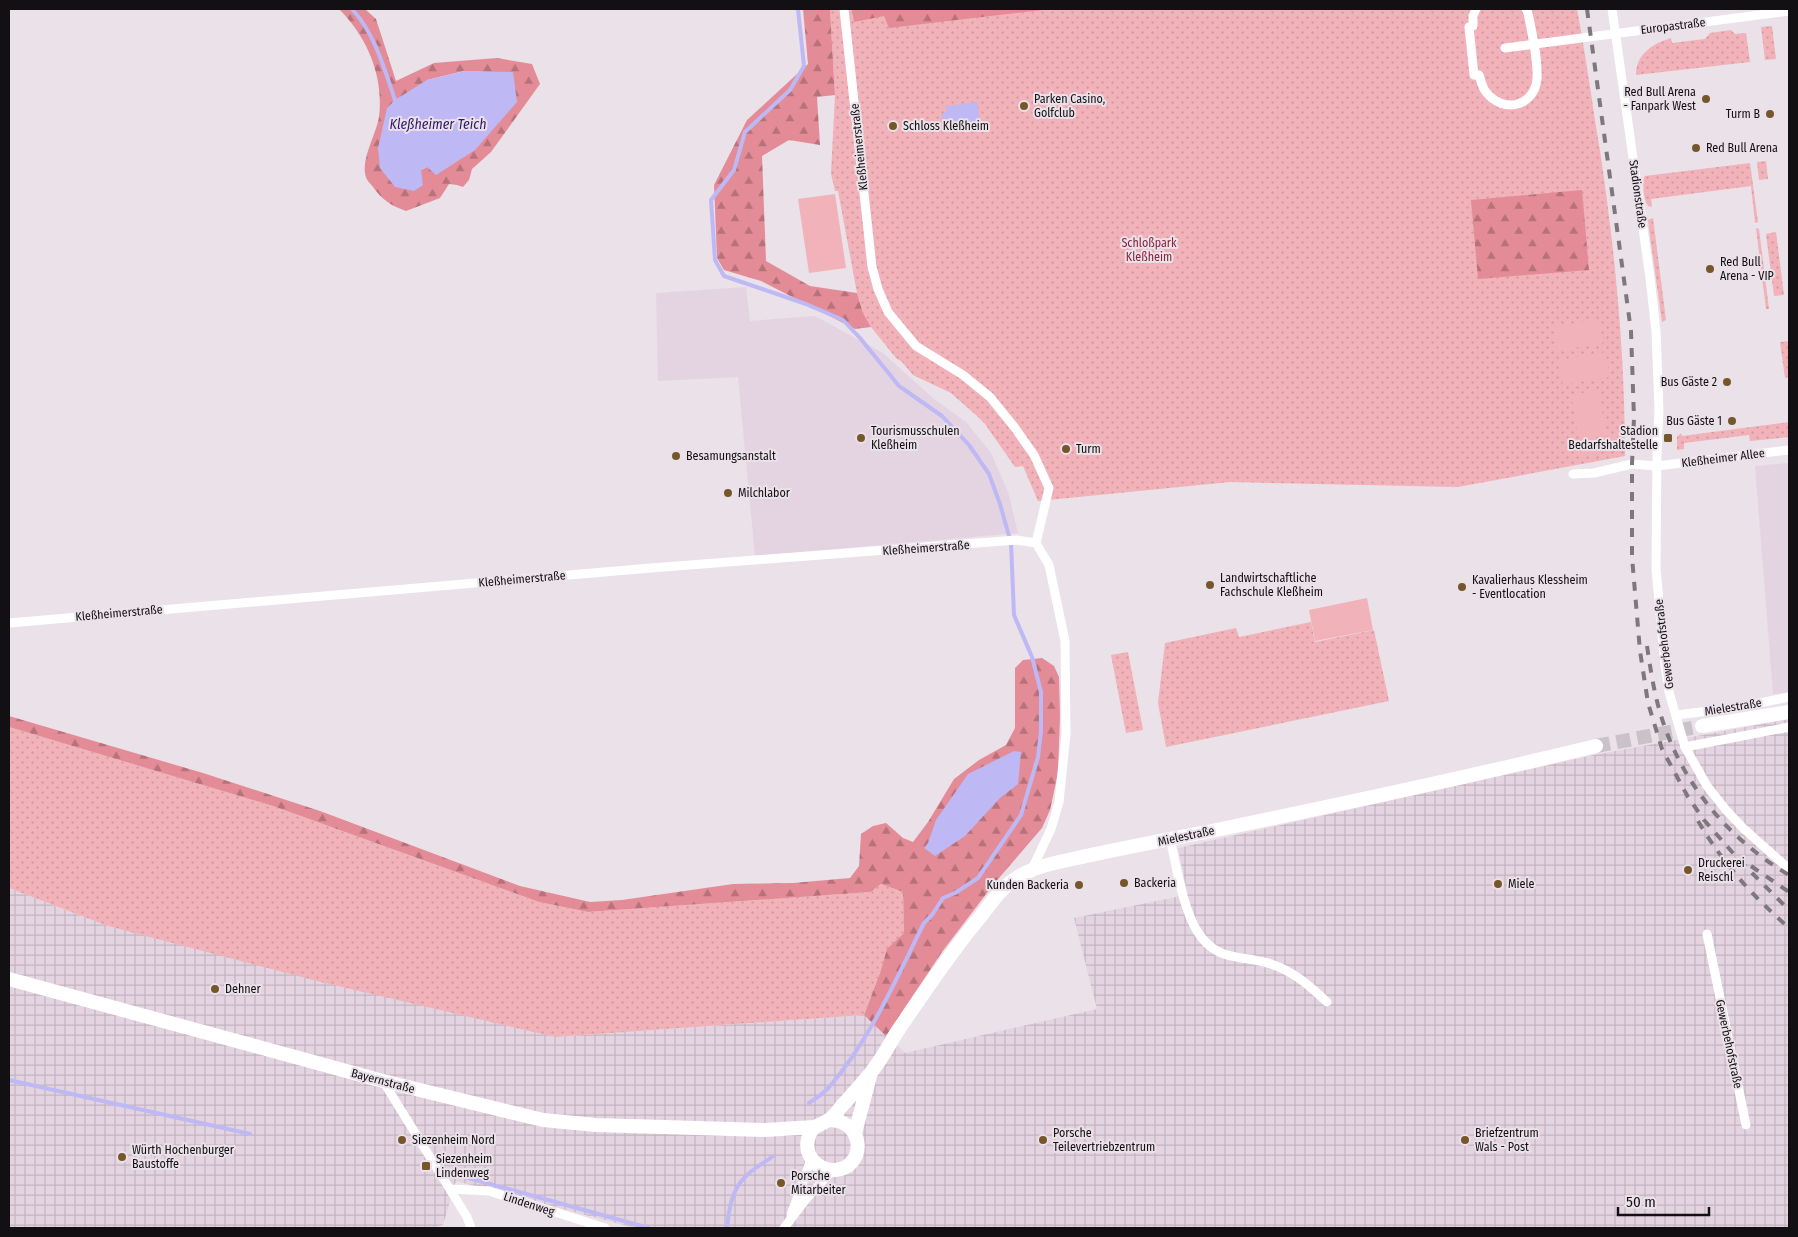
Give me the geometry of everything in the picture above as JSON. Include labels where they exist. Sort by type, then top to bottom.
[{"type":"street","name":"Kleßheimerstraße","points":[[9,623],[651,568],[1017,540],[1036,543],[1049,488],[1034,455],[1011,422],[990,397],[963,375],[916,346],[888,312],[878,289],[872,267],[844,9]]},
{"type":"street","points":[[1476,9],[1473,16],[1473,26],[1469,27],[1474,75],[1479,74],[1487,93],[1493,99],[1508,106],[1517,105],[1527,100],[1537,80],[1533,44],[1526,9]]},
{"type":"street","name":"Stadionstraße","points":[[1612,9],[1656,331],[1659,392],[1657,466]]},
{"type":"street","name":"Europastraße","points":[[1615,33],[1789,11]]},
{"type":"street","points":[[1505,48],[1615,33]]},
{"type":"street","name":"Kleßheimer Allee","points":[[1573,474],[1594,473],[1632,464],[1657,466],[1789,450]]},
{"type":"street","name":"Gewerbehofstraße","points":[[1657,466],[1656,569],[1664,658],[1669,692],[1685,747],[1707,786],[1726,810],[1743,828],[1789,869]]},
{"type":"street","points":[[1032,870],[1051,829],[1059,802],[1066,734],[1065,642],[1056,591],[1048,566],[1036,543]]},
{"type":"street","name":"Mielestraße","points":[[1676,715],[1734,708],[1789,697]]},
{"type":"street","name":"Mielestraße","points":[[1702,726],[1789,712]]},
{"type":"street","points":[[1685,747],[1789,727]]},
{"type":"street","name":"Mielestraße","points":[[814,1127],[830,1120],[871,1074],[901,1026],[961,941],[1000,892],[1021,875],[1032,870],[1104,852],[1418,788],[1596,746]]},
{"type":"street","points":[[1170,839],[1189,915],[1198,932],[1212,948],[1228,956],[1271,964],[1290,972],[1309,984],[1326,1002]]},
{"type":"street","name":"Gewerbehofstraße","points":[[1707,934],[1746,1125]]},
{"type":"street","name":"Bayernstraße","points":[[9,979],[383,1081],[543,1120],[596,1125],[765,1130],[814,1127]]},
{"type":"street","name":"Mielestraße","points":[[833,1170],[842,1169],[849,1164],[858,1150],[858,1141],[855,1133],[871,1074]]},
{"type":"street","points":[[383,1081],[467,1217],[471,1228]]},
{"type":"street","points":[[830,1120],[844,1122],[855,1133]]},
{"type":"street","points":[[814,1127],[807,1142],[811,1159],[817,1165],[833,1170]]},
{"type":"street","name":"Bayernstraße","points":[[765,1130],[807,1142]]},
{"type":"street","points":[[790,1220],[811,1159]]},
{"type":"street","points":[[784,1228],[806,1199],[833,1170]]},
{"type":"street","name":"Lindenweg","points":[[450,1189],[489,1191],[605,1228]]},
{"type":"shaded area","name":"Tourismusschulen Kleßheim","points":[[746,287],[750,321],[815,316],[883,353],[934,399],[966,422],[991,453],[1008,492],[1018,533],[755,556],[738,377],[658,381],[656,293]]},
{"type":"shaded area","points":[[1789,463],[1789,692],[1773,694],[1755,466]]},
{"type":"shaded area","points":[[1789,719],[1789,1228],[635,1228],[456,1181],[443,1225],[430,1228],[9,1228],[9,888],[108,926],[555,1037],[864,1015],[905,1053],[1097,1009],[1074,918],[1176,897],[1187,892],[1178,848],[1594,755]]},
{"type":"green space","points":[[339,9],[365,9],[376,19],[396,81],[434,63],[497,58],[532,64],[540,84],[491,152],[472,169],[469,180],[463,187],[449,184],[440,198],[406,211],[384,199],[367,180],[365,163],[379,117],[379,87],[371,58],[358,32]],"holes":[[[464,71],[512,73],[427,167],[421,170],[427,80]]]},
{"type":"green space","points":[[803,9],[830,9],[835,95],[817,97],[820,145],[789,140],[762,156],[766,261],[810,286],[857,293],[863,313],[871,327],[855,329],[761,281],[724,270],[717,258],[714,185],[747,120],[808,64]]},
{"type":"green space","name":"Schloßpark Kleßheim","points":[[830,9],[1577,9],[1600,151],[1615,265],[1623,379],[1625,456],[1458,487],[1230,482],[1038,501],[1023,466],[1015,467],[985,424],[951,393],[913,375],[896,358],[871,327],[863,313],[857,293],[838,191],[835,191],[831,174],[835,95]]},
{"type":"green space","points":[[852,9],[1051,9],[889,28],[884,16],[854,22]]},
{"type":"green space","points":[[1772,26],[1776,59],[1765,60],[1761,27]]},
{"type":"green space","points":[[1731,30],[1735,34],[1746,33],[1750,62],[1636,75],[1642,56],[1658,43],[1671,38],[1672,43],[1705,39],[1710,33]]},
{"type":"green space","points":[[1766,161],[1768,179],[1759,180],[1757,162]]},
{"type":"green space","points":[[1750,163],[1758,222],[1755,223],[1751,186],[1651,199],[1652,207],[1646,203],[1644,196],[1645,176]]},
{"type":"green space","points":[[1582,190],[1589,270],[1478,279],[1471,200]]},
{"type":"green space","points":[[835,194],[846,268],[809,273],[798,199]]},
{"type":"green space","points":[[1653,218],[1666,320],[1662,322],[1648,220]]},
{"type":"green space","points":[[1756,228],[1759,229],[1769,309],[1766,309]]},
{"type":"green space","points":[[1776,232],[1784,295],[1774,296],[1766,234]]},
{"type":"green space","points":[[1599,319],[1603,343],[1557,351],[1553,327]]},
{"type":"green space","points":[[1789,341],[1789,377],[1785,378],[1780,342]]},
{"type":"green space","points":[[1606,352],[1610,377],[1563,385],[1559,360]]},
{"type":"green space","points":[[1599,390],[1606,435],[1579,440],[1571,395]]},
{"type":"green space","points":[[1789,422],[1789,437],[1750,441],[1749,435],[1684,443],[1684,449],[1677,450],[1677,437],[1681,433],[1682,436]]},
{"type":"green space","points":[[1617,437],[1620,448],[1578,457],[1576,446]]},
{"type":"green space","points":[[1367,598],[1373,630],[1315,641],[1309,610]]},
{"type":"green space","points":[[1311,622],[1315,642],[1374,630],[1389,701],[1166,747],[1158,703],[1165,643],[1236,628],[1239,637]]},
{"type":"green space","points":[[1128,652],[1143,730],[1126,733],[1111,655]]},
{"type":"green space","points":[[1042,658],[1054,666],[1059,677],[1058,773],[1050,810],[1042,828],[993,885],[942,952],[886,1036],[864,1015],[887,949],[904,933],[903,892],[881,884],[870,892],[588,912],[539,902],[273,806],[9,727],[9,716],[203,773],[320,811],[520,886],[590,902],[622,900],[733,884],[793,883],[850,878],[859,866],[861,834],[873,826],[886,823],[903,838],[913,842],[928,822],[954,779],[979,760],[1006,745],[1015,728],[1015,668],[1023,660]]},
{"type":"green space","points":[[9,727],[273,806],[539,902],[588,912],[869,892],[881,884],[903,892],[904,933],[887,950],[864,1015],[555,1037],[321,982],[108,926],[9,888]]},
{"type":"water","name":"Kleßheimer Teich","points":[[465,71],[513,72],[517,102],[475,150],[436,175],[427,167],[421,170],[423,185],[414,191],[395,187],[380,168],[378,148],[387,108],[395,100],[427,80]]},
{"type":"water","points":[[977,102],[980,125],[949,129],[949,125],[942,121],[941,116],[947,110],[946,106]]},
{"type":"water","points":[[1014,751],[1021,752],[1018,784],[1000,798],[965,836],[935,856],[924,848],[928,843],[936,820],[968,774]]},
{"type":"waterway","points":[[352,9],[373,40],[395,100]]},
{"type":"waterway","points":[[798,9],[804,66],[790,90],[745,132],[734,170],[711,200],[715,260],[724,276],[806,304],[843,320],[899,386],[942,416],[969,445],[989,474],[1000,504],[1011,543],[1014,615],[1032,657],[1041,692],[1041,731],[1038,757],[1021,815],[978,878],[955,893],[943,898],[932,915],[924,923],[882,1008],[858,1049],[828,1089],[809,1103]]},
{"type":"waterway","points":[[9,1080],[250,1134]]},
{"type":"waterway","points":[[727,1228],[732,1201],[740,1182],[751,1171],[773,1156]]},
{"type":"waterway","points":[[465,1177],[649,1228]]},
{"type":"tunnel","points":[[1596,746],[1702,726]]},
{"type":"railway","points":[[1587,9],[1631,331],[1634,418],[1632,557],[1640,651],[1648,703],[1662,749],[1688,797],[1704,820],[1740,861],[1789,910]]},
{"type":"railway","points":[[1647,646],[1656,698],[1666,732],[1677,757],[1691,781],[1724,824],[1744,843],[1789,875]]},
{"type":"railway","points":[[1698,821],[1718,852],[1739,878],[1789,928]]},
{"type":"railway","points":[[1751,866],[1789,892]]},
{"type":"place","name":"Red Bull Arena - Fanpark West","points":[[1706,99]]},
{"type":"place","name":"Parken Casino, Golfclub","points":[[1024,106]]},
{"type":"place","name":"Turm B","points":[[1770,114]]},
{"type":"place","name":"Schloss Kleßheim","points":[[893,126]]},
{"type":"place","name":"Red Bull Arena","points":[[1696,148]]},
{"type":"place","name":"Red Bull Arena - VIP","points":[[1710,269]]},
{"type":"place","name":"Bus Gäste 2","points":[[1727,382]]},
{"type":"place","name":"Bus Gäste 1","points":[[1732,421]]},
{"type":"place","name":"Tourismusschulen Kleßheim","points":[[861,438]]},
{"type":"place","name":"Stadion Bedarfshaltestelle","points":[[1668,438]]},
{"type":"place","name":"Turm","points":[[1066,449]]},
{"type":"place","name":"Besamungsanstalt","points":[[676,456]]},
{"type":"place","name":"Milchlabor","points":[[728,493]]},
{"type":"place","name":"Landwirtschaftliche Fachschule Kleßheim","points":[[1210,585]]},
{"type":"place","name":"Kavalierhaus Klessheim - Eventlocation","points":[[1462,587]]},
{"type":"place","name":"Druckerei Reischl","points":[[1688,870]]},
{"type":"place","name":"Backeria","points":[[1124,883]]},
{"type":"place","name":"Miele","points":[[1498,884]]},
{"type":"place","name":"Kunden Backeria","points":[[1079,885]]},
{"type":"place","name":"Dehner","points":[[215,989]]},
{"type":"place","name":"Siezenheim Nord","points":[[402,1140]]},
{"type":"place","name":"Porsche Teilevertriebzentrum","points":[[1043,1140]]},
{"type":"place","name":"Briefzentrum Wals - Post","points":[[1465,1140]]},
{"type":"place","name":"Würth Hochenburger Baustoffe","points":[[122,1157]]},
{"type":"place","name":"Siezenheim Lindenweg","points":[[426,1166]]},
{"type":"place","name":"Porsche Mitarbeiter","points":[[781,1183]]}]
